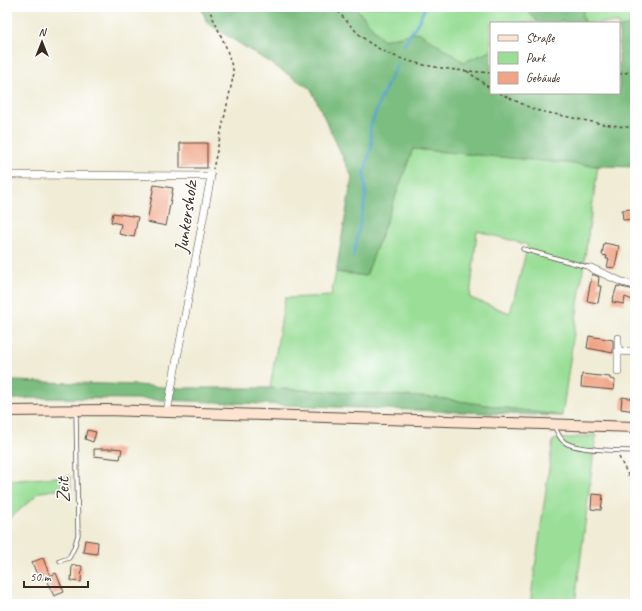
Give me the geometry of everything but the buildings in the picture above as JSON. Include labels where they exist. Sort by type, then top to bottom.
[{"type":"main road","points":[[7,411],[76,410],[167,412],[635,427]]},
{"type":"street","name":"Junkersholz","points":[[7,175],[211,176],[167,412]]},
{"type":"street","points":[[591,268],[622,282],[635,285]]},
{"type":"street","points":[[618,338],[618,372]]},
{"type":"street","points":[[618,351],[635,352]]},
{"type":"lane","points":[[523,249],[591,268]]},
{"type":"lane","name":"Zeit","points":[[60,560],[69,558],[78,535],[76,410]]},
{"type":"lane","points":[[554,424],[560,437],[567,443],[616,451],[635,451]]},
{"type":"path","points":[[208,7],[226,47],[234,73],[211,176]]},
{"type":"path","points":[[334,7],[373,45],[401,58],[436,67],[490,73]]},
{"type":"path","points":[[467,71],[490,88]]},
{"type":"path","points":[[620,74],[635,71]]},
{"type":"path","points":[[501,94],[535,110],[602,124],[635,128]]},
{"type":"path","points":[[616,451],[630,479],[635,481]]},
{"type":"green space","points":[[201,7],[355,7],[383,40],[418,32],[464,62],[490,51],[490,94],[620,94],[620,28],[630,25],[635,32],[635,167],[598,166],[413,149],[366,276],[336,272],[352,177],[311,89],[207,23]]},
{"type":"green space","points":[[355,7],[524,7],[540,22],[490,22],[490,51],[464,62],[418,32],[383,40]]},
{"type":"green space","points":[[524,7],[585,7],[582,16],[585,22],[538,22]]},
{"type":"green space","points":[[585,7],[635,7],[635,32],[630,25],[620,28],[620,22],[585,22],[582,16]]},
{"type":"green space","points":[[413,149],[598,166],[562,416],[438,398],[270,388],[285,298],[331,296],[336,272],[366,276]],"holes":[[[477,231],[528,245],[510,313],[470,298]]]},
{"type":"green space","points":[[7,382],[137,385],[174,388],[270,388],[438,398],[562,416],[137,399],[29,398],[7,400]]},
{"type":"green space","points":[[596,435],[575,604],[530,604],[553,440]]},
{"type":"green space","points":[[70,476],[71,488],[40,492],[7,521],[7,481]]},
{"type":"waterway","points":[[404,45],[420,19],[425,7]]},
{"type":"waterway","points":[[353,257],[366,195],[364,173],[372,145],[370,128],[381,98],[398,63]]}]
